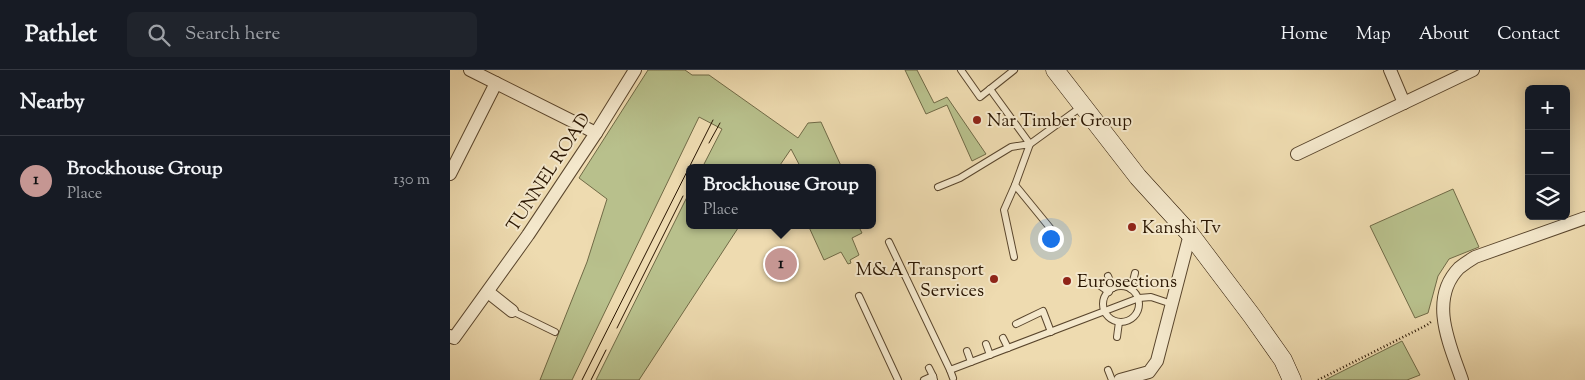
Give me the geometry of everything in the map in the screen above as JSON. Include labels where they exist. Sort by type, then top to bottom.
[{"type":"street","points":[[470,70],[596,133]]},
{"type":"street","name":"TUNNEL ROAD","points":[[450,336],[454,338],[528,235],[596,133],[635,70]]},
{"type":"street","points":[[1055,70],[1138,177],[1190,234],[1283,360],[1292,380]]},
{"type":"street","points":[[1390,70],[1404,102]]},
{"type":"street","points":[[1297,154],[1472,70]]},
{"type":"street","points":[[450,174],[496,83]]},
{"type":"street","points":[[1462,380],[1445,329],[1443,312],[1444,294],[1451,279],[1460,267],[1475,257],[1585,218]]},
{"type":"street","points":[[1120,380],[1145,377],[1157,362],[1190,234]]},
{"type":"street","points":[[488,292],[512,311]]},
{"type":"lane","points":[[961,70],[980,97],[1012,71]]},
{"type":"lane","points":[[990,89],[1030,144]]},
{"type":"lane","points":[[938,187],[960,178],[1010,148],[1030,144],[1083,105]]},
{"type":"lane","points":[[1014,257],[1004,210],[1030,144]]},
{"type":"lane","points":[[1015,185],[1051,229]]},
{"type":"lane","points":[[889,242],[953,378]]},
{"type":"lane","points":[[1131,289],[1135,274]]},
{"type":"lane","points":[[1098,285],[1111,290],[1125,287],[1131,289],[1139,298],[1139,310],[1131,320],[1119,322],[1109,317],[1105,311],[1103,302],[1111,290],[1108,276]]},
{"type":"lane","points":[[859,296],[898,380]]},
{"type":"lane","points":[[950,370],[1074,323],[1083,315],[1105,311],[1139,298],[1151,297],[1172,304]]},
{"type":"lane","points":[[512,311],[555,332]]},
{"type":"lane","points":[[1016,324],[1043,311],[1051,332]]},
{"type":"lane","points":[[1072,316],[1074,323]]},
{"type":"lane","points":[[1117,337],[1119,322]]},
{"type":"lane","points":[[1003,338],[1008,348]]},
{"type":"lane","points":[[1034,338],[1037,346]]},
{"type":"lane","points":[[986,344],[990,355]]},
{"type":"lane","points":[[1020,344],[1023,352]]},
{"type":"lane","points":[[967,351],[971,362]]},
{"type":"lane","points":[[924,380],[934,378],[929,368]]},
{"type":"lane","points":[[1108,370],[1112,380]]},
{"type":"path","points":[[1318,380],[1427,325],[1443,312]]},
{"type":"green space","points":[[648,70],[685,70],[692,75],[709,75],[798,138],[808,123],[821,122],[840,164],[799,164],[791,149],[781,164],[704,164],[722,129],[699,117],[572,380],[540,380],[587,262],[607,199],[579,178]]},
{"type":"green space","points":[[905,70],[917,70],[934,103],[947,97],[986,154],[972,161],[947,105],[926,114]]},
{"type":"green space","points":[[1453,189],[1479,247],[1449,259],[1438,276],[1428,313],[1415,318],[1370,226]]},
{"type":"green space","points":[[686,199],[686,229],[737,229],[639,380],[596,380]]},
{"type":"green space","points":[[810,229],[860,229],[862,233],[852,238],[859,255],[850,260],[851,263],[848,264],[841,252],[824,260]]},
{"type":"green space","points":[[1402,341],[1420,375],[1407,380],[1325,380]]},
{"type":"tram line","points":[[691,164],[713,120]]},
{"type":"tram line","points":[[709,143],[720,123]]},
{"type":"tram line","points":[[582,380],[686,174]]},
{"type":"tram line","points":[[617,328],[683,196]]},
{"type":"tram line","points":[[591,380],[606,350]]},
{"type":"place","name":"Nar Timber Group","points":[[977,120]]},
{"type":"place","name":"Kanshi Tv","points":[[1132,227]]},
{"type":"place","name":"Brockhouse Group","points":[[781,264]]},
{"type":"place","name":"M&A Transport Services","points":[[994,279]]},
{"type":"place","name":"Eurosections","points":[[1067,281]]}]
